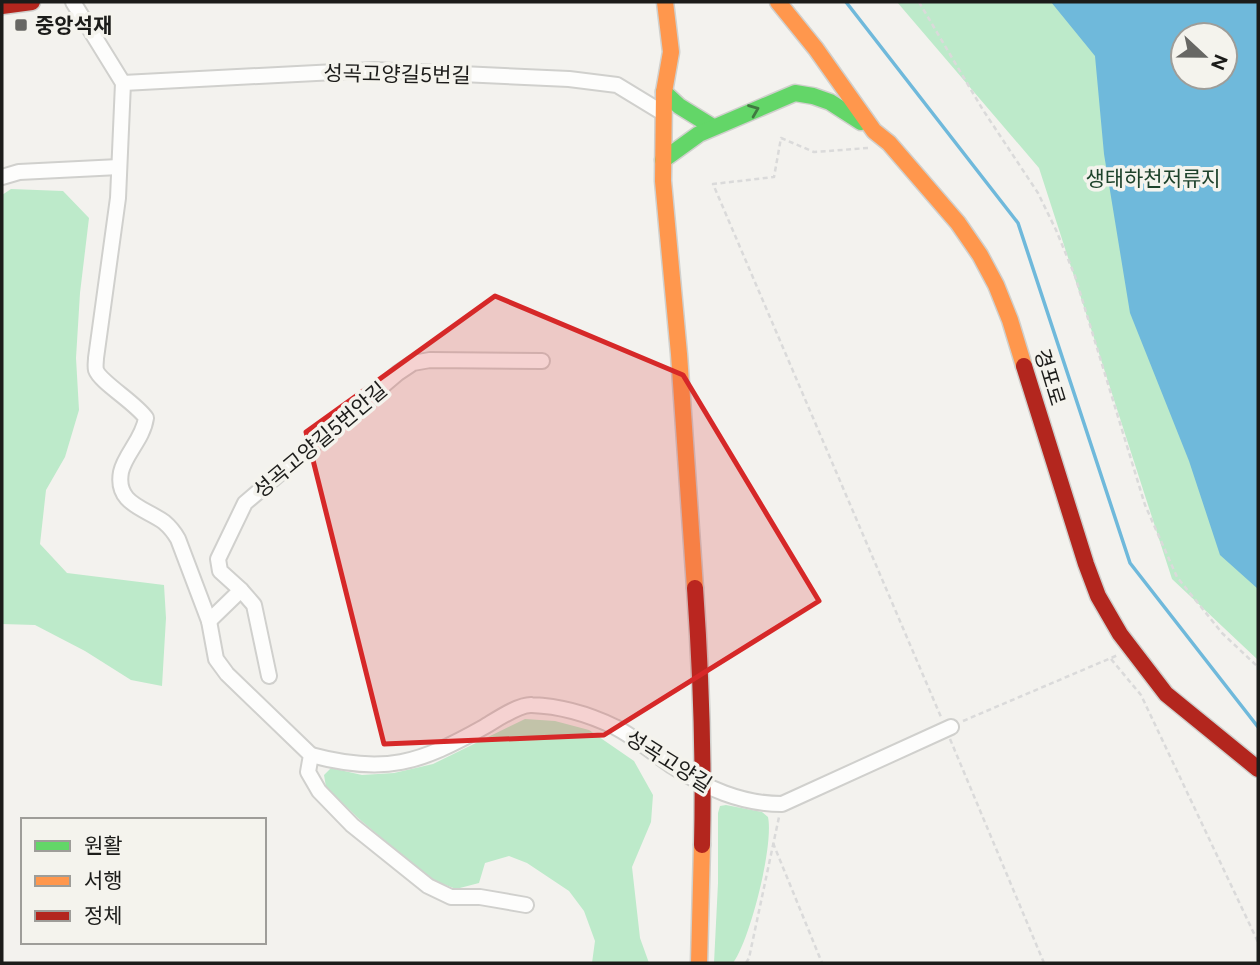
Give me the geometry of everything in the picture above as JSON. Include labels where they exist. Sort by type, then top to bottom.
[{"type":"street","points":[[2,6],[32,2]]},
{"type":"street","points":[[73,2],[123,83],[118,198],[96,358],[96,371],[141,410],[146,418],[144,428],[121,470],[123,494],[132,504],[172,529],[209,621],[216,659],[227,674],[312,755],[309,772],[319,791],[352,825],[428,886],[451,897],[480,897],[526,905]]},
{"type":"street","points":[[665,2],[671,52],[664,92],[663,160],[700,653],[703,784],[699,963]]},
{"type":"street","name":"경포로","points":[[778,2],[816,49],[874,131],[889,143],[958,223],[980,255],[1010,320],[1086,564],[1098,596],[1120,634],[1166,694],[1258,769]]},
{"type":"street","name":"성곡고양길5번길","points":[[123,83],[374,70],[569,79],[617,85],[663,113]]},
{"type":"street","points":[[664,92],[679,106],[713,127]]},
{"type":"street","points":[[663,160],[691,139],[713,127],[795,93],[810,94],[844,108],[874,131]]},
{"type":"street","points":[[2,177],[19,172],[119,167]]},
{"type":"street","name":"성곡고양길5번안길","points":[[269,676],[254,605],[220,571],[219,559],[245,503],[413,363],[430,360],[542,361]]},
{"type":"street","points":[[209,621],[241,590]]},
{"type":"street","name":"성곡고양길","points":[[312,755],[363,765],[393,764],[430,754],[529,704],[559,708],[614,727],[719,792],[743,800],[782,804]]},
{"type":"street","points":[[782,804],[948,728]]},
{"type":"path","points":[[919,2],[983,110],[1038,193],[1056,230],[1076,276],[1145,505],[1177,577],[1222,633],[1258,667]]},
{"type":"path","points":[[889,143],[859,149],[814,152],[781,138],[774,177],[713,184],[948,728],[1044,963]]},
{"type":"path","points":[[948,728],[1117,655],[1138,659]]},
{"type":"path","points":[[1111,659],[1140,695],[1258,942]]},
{"type":"path","points":[[746,963],[782,804]]},
{"type":"path","points":[[773,842],[822,963]]},
{"type":"highlighted area","points":[[495,296],[683,375],[819,601],[604,735],[384,744],[306,432]]},
{"type":"green space","name":"생태하천저류지","points":[[897,2],[1258,2],[1258,660],[1172,579],[1039,168]]},
{"type":"green space","points":[[11,189],[63,191],[89,218],[76,358],[79,410],[65,457],[46,490],[40,544],[67,573],[164,585],[166,618],[162,686],[131,680],[85,651],[35,625],[2,624],[2,195]]},
{"type":"green space","points":[[525,719],[555,721],[589,730],[634,761],[653,795],[651,822],[632,867],[640,938],[649,963],[592,963],[595,941],[584,911],[569,891],[527,863],[509,856],[485,863],[479,883],[456,889],[430,879],[326,787],[324,775],[331,768],[362,775],[394,773],[433,764]]},
{"type":"green space","points":[[720,806],[762,812],[768,817],[769,830],[759,892],[740,951],[733,963],[714,963],[718,813]]},
{"type":"water","name":"생태하천저류지","points":[[1051,2],[1258,2],[1258,589],[1220,555],[1189,461],[1130,313],[1104,154],[1095,56]]},
{"type":"waterway","points":[[846,2],[1018,223],[1130,563],[1258,727]]},
{"type":"traffic: fast","points":[[664,92],[679,106],[713,127]]},
{"type":"traffic: fast","points":[[663,160],[699,134],[795,93],[830,102],[861,122]]},
{"type":"traffic: slow","points":[[665,2],[671,52],[664,92],[663,181],[679,354],[695,588]]},
{"type":"traffic: slow","points":[[778,2],[816,49],[874,131],[889,143],[958,223],[980,255],[1010,320],[1024,366]]},
{"type":"traffic: slow","points":[[699,963],[702,845]]},
{"type":"traffic: jam","points":[[2,6],[32,2]]},
{"type":"traffic: jam","points":[[1024,366],[1086,564],[1098,596],[1120,634],[1166,694],[1258,769]]},
{"type":"traffic: jam","points":[[695,588],[702,716],[702,845]]},
{"type":"place","name":"중앙석재","points":[[21,25]]}]
